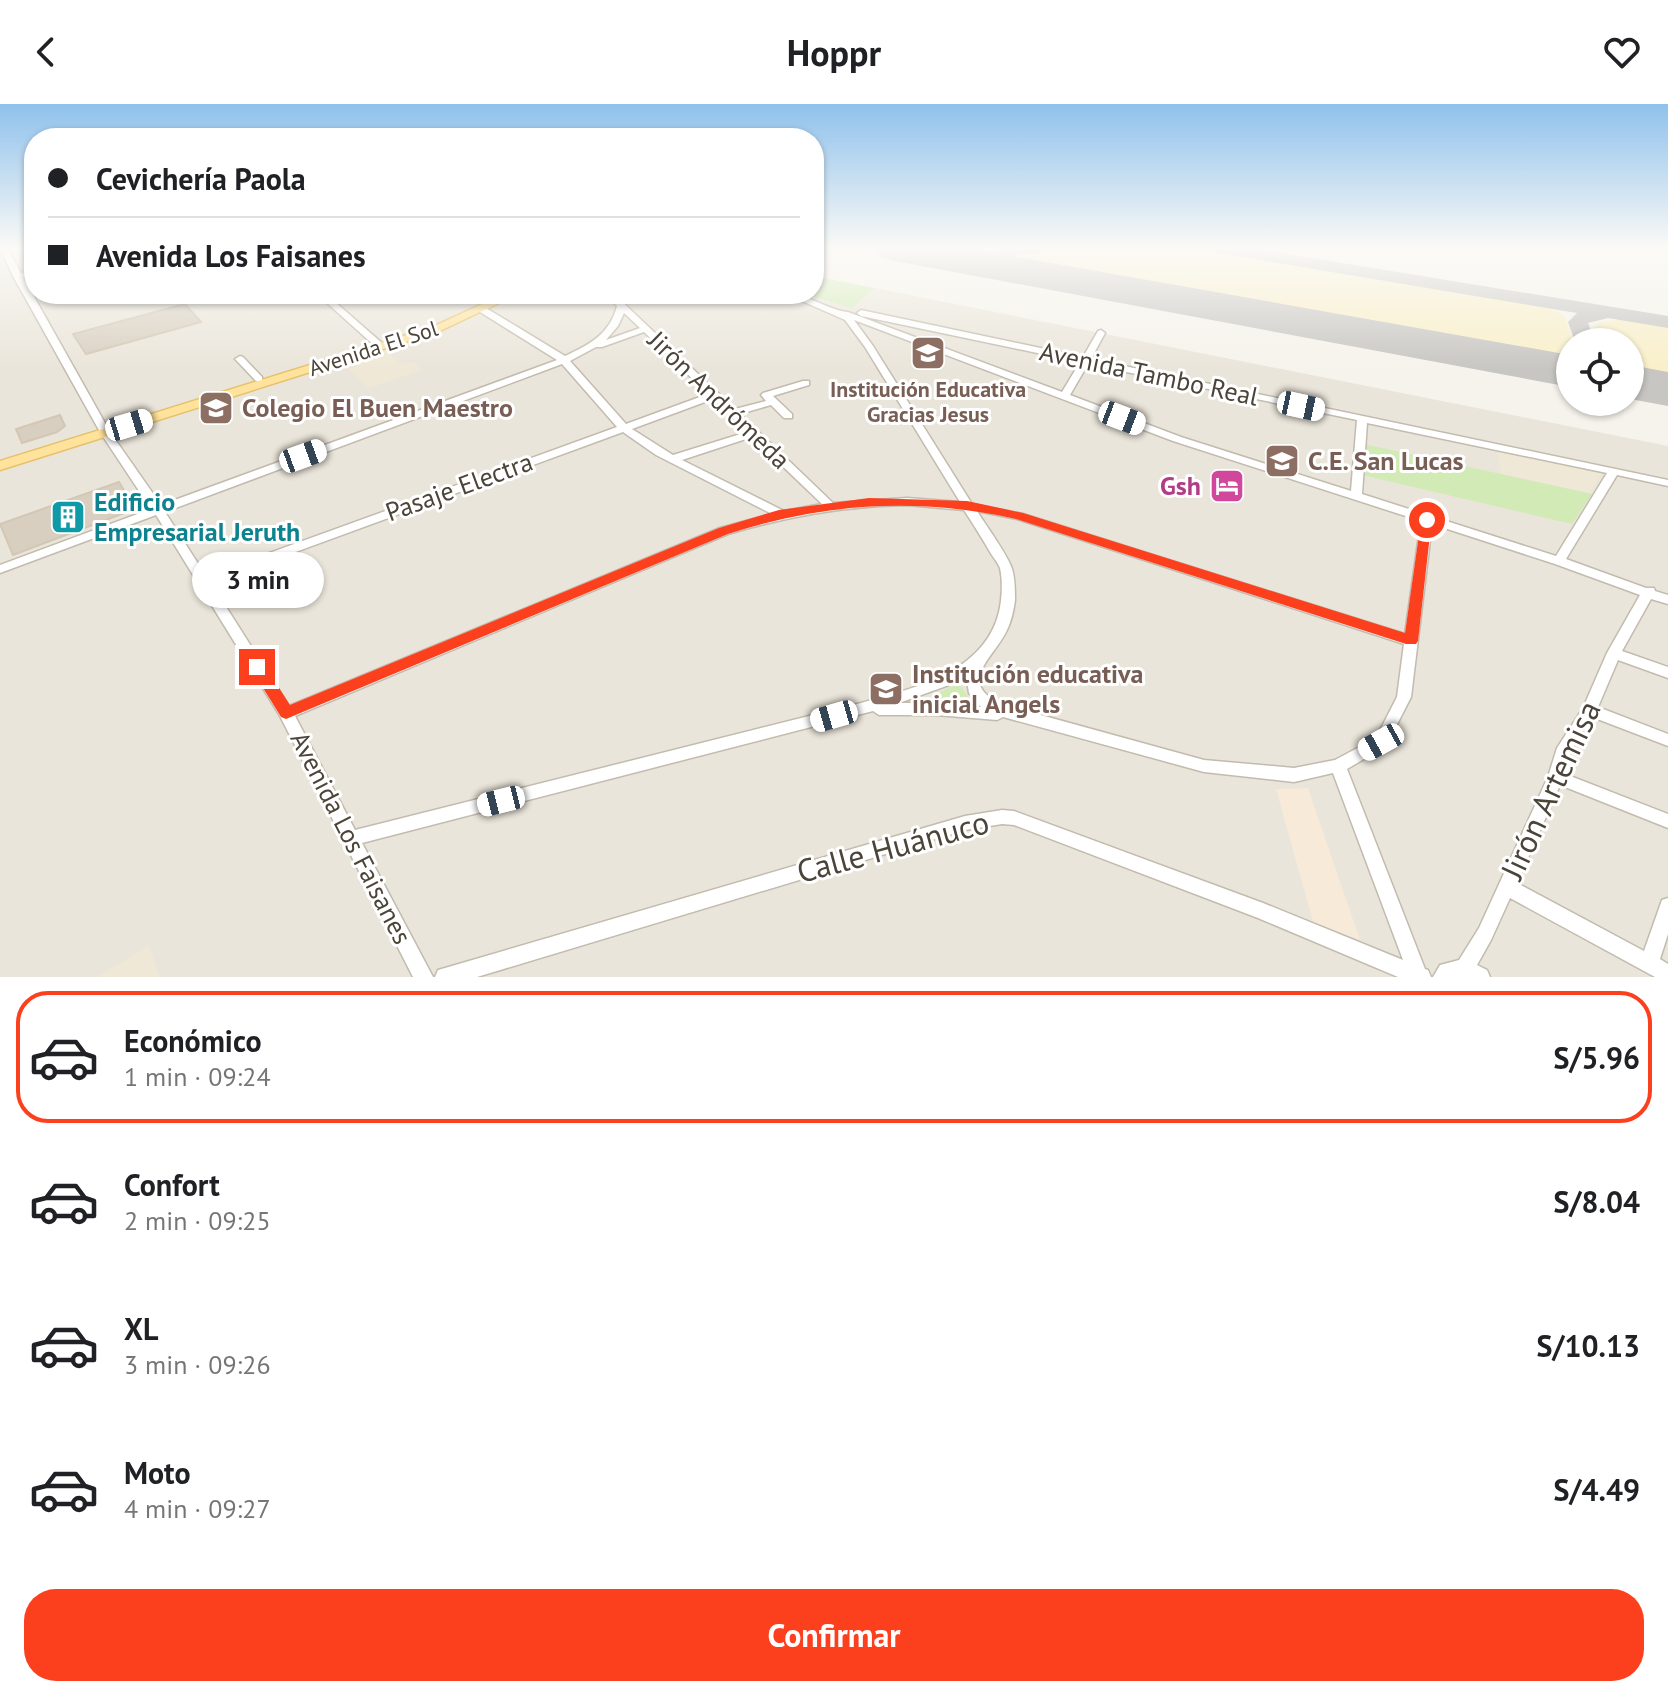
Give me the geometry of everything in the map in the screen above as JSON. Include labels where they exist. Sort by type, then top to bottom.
[{"type":"main road","name":"Avenida El Sol","points":[[0,466],[259,379],[378,345],[480,304]]},
{"type":"main road","name":"Avenida El Sol","points":[[0,460],[378,345],[494,304]]},
{"type":"street","name":"Avenida Los Faisanes","points":[[33,304],[104,430],[204,581],[286,713],[423,977]]},
{"type":"street","points":[[332,304],[378,345]]},
{"type":"street","points":[[818,304],[1191,444],[1559,561],[1668,600]]},
{"type":"street","points":[[818,304],[848,318],[869,346],[1002,559],[1010,586],[1009,606],[1004,624],[976,663],[971,679],[979,697],[989,707],[1204,766],[1294,775],[1338,766],[1381,742],[1404,697],[1427,520]]},
{"type":"street","name":"Avenida Tambo Real","points":[[818,304],[1668,483]]},
{"type":"street","points":[[592,348],[614,325],[621,306]]},
{"type":"street","name":"Jirón Andrómeda","points":[[621,306],[830,506]]},
{"type":"street","points":[[483,310],[564,360],[623,427],[673,459],[779,513]]},
{"type":"street","points":[[887,330],[888,324],[900,321]]},
{"type":"street","points":[[0,569],[645,329]]},
{"type":"street","points":[[1064,397],[1101,333]]},
{"type":"street","points":[[869,346],[869,341],[876,337],[901,335]]},
{"type":"street","points":[[240,359],[259,379]]},
{"type":"street","points":[[788,416],[766,395],[806,383]]},
{"type":"street","name":"Pasaje Electra","points":[[204,581],[715,395]]},
{"type":"street","points":[[733,413],[773,402]]},
{"type":"street","points":[[1356,497],[1362,419]]},
{"type":"street","points":[[673,459],[754,433]]},
{"type":"street","points":[[1559,561],[1614,471]]},
{"type":"street","points":[[286,713],[724,531],[779,513],[898,501],[967,505],[1037,521],[1411,641]]},
{"type":"street","name":"Jirón Artemisa","points":[[1443,977],[1447,972],[1473,973],[1506,886],[1556,777],[1565,748],[1589,710],[1614,653],[1649,591]]},
{"type":"street","points":[[1614,653],[1668,673]]},
{"type":"street","points":[[352,838],[861,709],[940,686],[976,663]]},
{"type":"street","points":[[861,709],[936,709],[1016,715]]},
{"type":"street","points":[[1589,710],[1668,740]]},
{"type":"street","points":[[1338,766],[1419,975]]},
{"type":"street","points":[[1556,777],[1668,821]]},
{"type":"street","name":"Calle Huánuco","points":[[445,977],[965,823],[1002,817],[1014,818],[1263,911],[1419,975]]},
{"type":"street","points":[[1506,886],[1668,974]]},
{"type":"street","points":[[1649,964],[1668,906]]},
{"type":"shaded area","points":[[0,289],[24,289],[24,304],[824,304],[824,289],[878,289],[1668,446],[1668,977],[0,977]]},
{"type":"shaded area","points":[[384,350],[403,366],[413,362],[422,370],[369,388],[347,369],[358,366],[353,360]]},
{"type":"shaded area","points":[[1498,451],[1602,473],[1589,493],[1501,474]]},
{"type":"shaded area","points":[[1308,788],[1360,940],[1313,922],[1276,789]]},
{"type":"shaded area","points":[[149,946],[160,977],[97,977]]},
{"type":"green space","points":[[824,289],[873,289],[852,308],[824,300]]},
{"type":"green space","points":[[1364,444],[1592,494],[1572,524],[1362,475]]},
{"type":"green space","points":[[956,684],[974,705],[923,701]]},
{"type":"sand","points":[[1174,289],[1443,289],[1542,305],[1564,315],[1568,328],[1556,328],[1556,355]]},
{"type":"sand","points":[[1621,319],[1668,325],[1668,378],[1644,370],[1644,328],[1594,328],[1597,323]]},
{"type":"building","points":[[185,304],[201,322],[86,354],[73,334]]},
{"type":"building","points":[[60,415],[65,426],[57,432],[22,443],[16,429]]},
{"type":"building","name":"Edificio Empresarial Jeruth","points":[[119,482],[135,509],[13,555],[0,524]]},
{"type":"taxiway","points":[[1466,289],[1668,322]]},
{"type":"taxiway","points":[[1580,328],[1578,322],[1585,316],[1605,313]]},
{"type":"runway","points":[[1119,289],[1556,368]]},
{"type":"runway","points":[[1644,385],[1668,389]]},
{"type":"place","name":"Institución Educativa Gracias Jesus","points":[[928,353]]},
{"type":"place","name":"Colegio El Buen Maestro","points":[[216,408]]},
{"type":"place","name":"C.E. San Lucas","points":[[1282,461]]},
{"type":"place","name":"Gsh","points":[[1227,486]]},
{"type":"place","name":"Edificio Empresarial Jeruth","points":[[68,517]]},
{"type":"place","name":"Institución educativa inicial Angels","points":[[886,689]]},
{"type":"route","points":[[257,667],[286,713],[724,531],[779,513],[807,508],[898,501],[967,505],[1019,516],[1411,641],[1427,520]]}]
